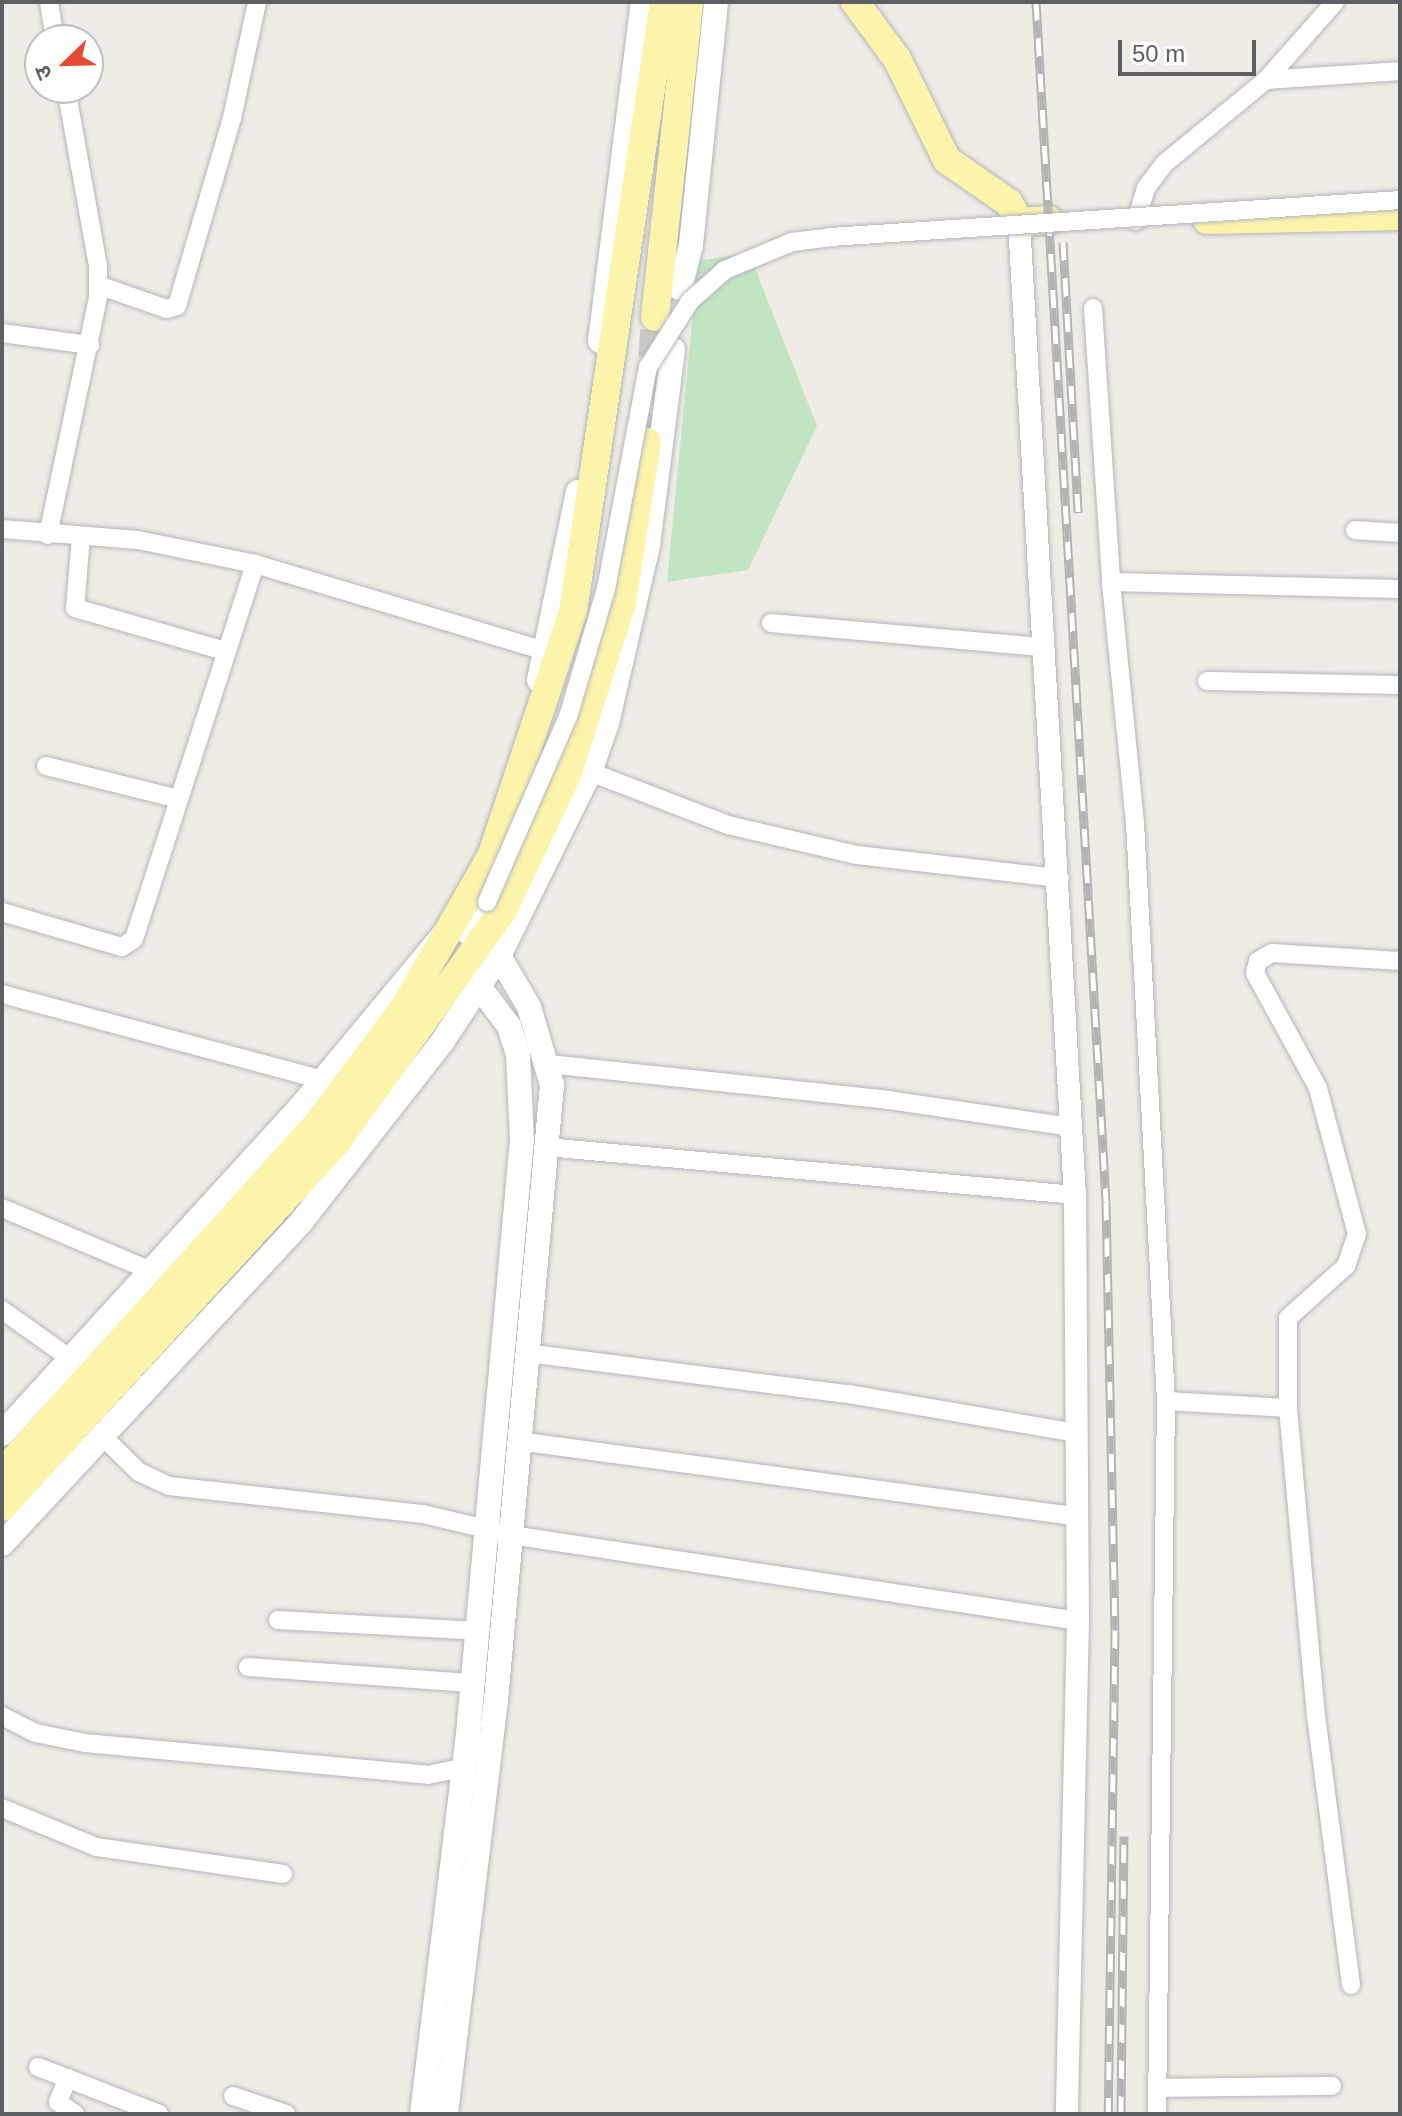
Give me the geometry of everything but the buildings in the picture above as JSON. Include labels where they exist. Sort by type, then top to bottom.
[{"type":"main road","points":[[513,803],[578,495],[643,2]]},
{"type":"main road","points":[[2,1544],[301,1222],[472,976],[475,937],[573,612],[664,2]]},
{"type":"main road","points":[[655,317],[689,2]]},
{"type":"main road","points":[[680,288],[691,245],[716,2]]},
{"type":"main road","points":[[855,2],[897,59],[947,160],[1009,203],[1019,222],[1400,216]]},
{"type":"main road","points":[[2,1473],[318,1123],[440,950],[475,937],[590,772],[626,650],[648,545],[673,350]]},
{"type":"main road","points":[[2,1434],[323,1080],[503,910],[567,775],[622,603],[647,442]]},
{"type":"main road","points":[[422,2114],[479,1631],[518,1441],[549,1115],[548,1064],[529,1007],[475,937]]},
{"type":"main road","points":[[440,950],[472,976],[518,1054],[522,1116],[500,1530],[473,1920],[446,2114]]},
{"type":"main road","points":[[2,1507],[338,1140],[472,976]]},
{"type":"main road","points":[[522,1116],[549,1115]]},
{"type":"street","points":[[49,2],[52,24]]},
{"type":"street","points":[[98,285],[167,309],[177,306],[232,118],[257,2]]},
{"type":"street","points":[[1136,221],[1146,188],[1165,163],[1266,80],[1335,2]]},
{"type":"street","points":[[1266,80],[1400,71]]},
{"type":"street","points":[[48,535],[90,345],[98,285],[69,104]]},
{"type":"street","points":[[475,937],[487,902],[568,717],[606,589],[648,367],[690,301],[725,270],[792,242],[830,237],[1400,200]]},
{"type":"street","points":[[1019,222],[1040,647],[1060,878],[1075,1195],[1076,1433],[1073,1516],[1078,1621],[1067,2114]]},
{"type":"street","points":[[1093,308],[1111,582],[1136,837],[1166,1401],[1157,2114]]},
{"type":"street","points":[[2,333],[90,345]]},
{"type":"street","points":[[2,529],[138,540],[255,564],[545,651]]},
{"type":"street","points":[[1355,530],[1400,533]]},
{"type":"street","points":[[81,537],[75,608],[225,651]]},
{"type":"street","points":[[2,912],[127,946],[142,923],[178,799],[255,564]]},
{"type":"street","points":[[1111,582],[1400,589]]},
{"type":"street","points":[[771,623],[1040,647]]},
{"type":"street","points":[[1207,681],[1400,685]]},
{"type":"street","points":[[46,766],[178,799]]},
{"type":"street","points":[[590,772],[728,825],[843,851],[1060,878]]},
{"type":"street","points":[[1351,1985],[1316,1716],[1288,1408],[1288,1318],[1346,1266],[1357,1234],[1318,1088],[1259,987],[1258,961],[1302,951],[1400,961]]},
{"type":"street","points":[[2,994],[323,1080]]},
{"type":"street","points":[[548,1064],[888,1100],[1070,1127]]},
{"type":"street","points":[[546,1147],[1075,1195]]},
{"type":"street","points":[[2,1208],[151,1271]]},
{"type":"street","points":[[2,1310],[71,1359]]},
{"type":"street","points":[[527,1353],[848,1394],[1076,1433]]},
{"type":"street","points":[[1166,1401],[1288,1408]]},
{"type":"street","points":[[101,1435],[139,1472],[169,1486],[337,1502],[1078,1621]]},
{"type":"street","points":[[518,1441],[1073,1516]]},
{"type":"street","points":[[278,1620],[479,1631]]},
{"type":"street","points":[[248,1667],[473,1683]]},
{"type":"street","points":[[2,1716],[36,1733],[85,1743],[428,1775],[465,1767]]},
{"type":"street","points":[[2,1808],[96,1847],[283,1874]]},
{"type":"street","points":[[38,2067],[159,2114]]},
{"type":"street","points":[[68,2078],[58,2102],[75,2114]]},
{"type":"street","points":[[1158,2088],[1332,2086]]},
{"type":"street","points":[[233,2096],[286,2114]]},
{"type":"green space","points":[[749,253],[817,426],[748,570],[667,582],[698,261]]},
{"type":"tunnel","points":[[647,442],[655,317]]},
{"type":"railway","points":[[1036,2],[1106,1202],[1115,1630],[1108,2114]]},
{"type":"railway","points":[[1063,242],[1078,513]]},
{"type":"railway","points":[[1121,2114],[1124,1836]]}]
